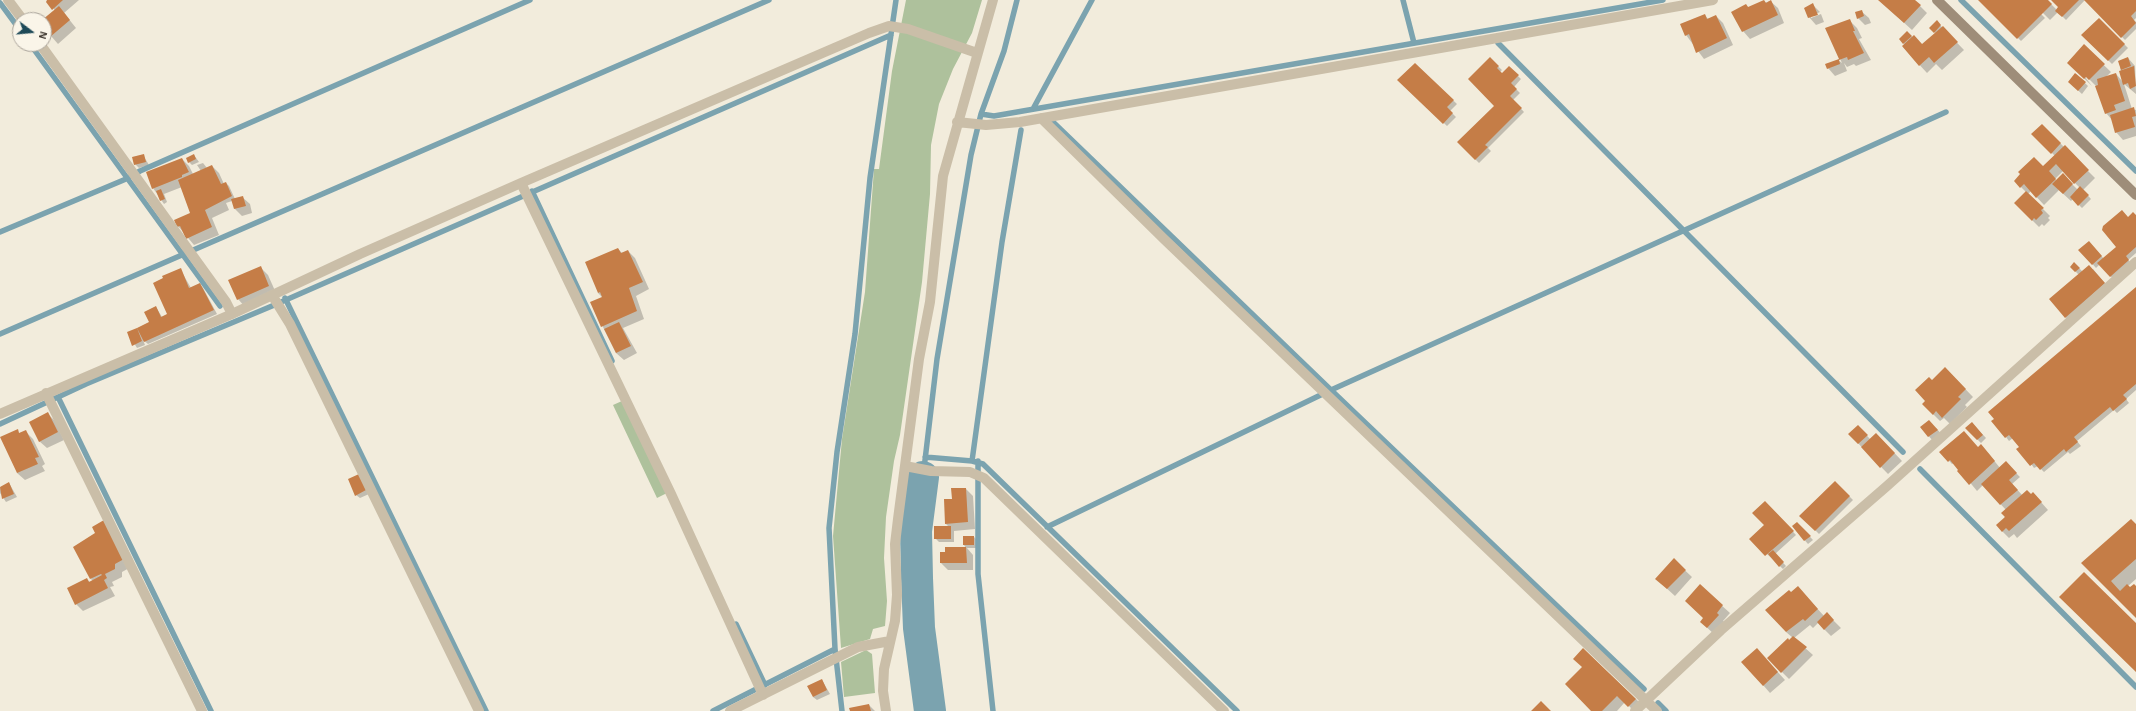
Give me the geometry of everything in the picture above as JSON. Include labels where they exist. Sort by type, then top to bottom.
[{"type":"street","points":[[8,0],[17,12]]},
{"type":"street","points":[[886,711],[883,691],[884,669],[895,621],[897,595],[895,544],[919,359],[930,302],[942,176],[993,0]]},
{"type":"street","points":[[957,122],[986,125],[1041,118],[1713,0]]},
{"type":"street","points":[[1937,0],[2136,195]]},
{"type":"street","points":[[0,414],[49,399],[232,314],[276,301],[869,33],[894,27],[977,53]]},
{"type":"street","points":[[46,52],[226,302],[232,314]]},
{"type":"street","points":[[1041,118],[1657,711]]},
{"type":"street","points":[[524,190],[671,494],[760,690]]},
{"type":"street","points":[[1635,711],[1721,630],[1887,486],[2136,262]]},
{"type":"street","points":[[276,301],[293,331],[479,711]]},
{"type":"street","points":[[49,399],[202,711]]},
{"type":"street","points":[[905,466],[931,471],[977,474],[1000,493],[1224,711]]},
{"type":"street","points":[[730,711],[760,690],[836,658],[858,647],[890,641]]},
{"type":"green space","points":[[906,0],[982,0],[972,33],[953,69],[939,104],[931,145],[930,194],[922,282],[900,435],[894,461],[886,517],[884,558],[887,601],[885,626],[873,629],[870,639],[841,648],[833,536],[842,439],[865,292],[874,169],[879,169],[892,71]]},
{"type":"green space","points":[[622,401],[667,493],[657,498],[613,405]]},
{"type":"green space","points":[[866,650],[872,654],[875,693],[844,697],[841,662]]},
{"type":"building","points":[[47,0],[63,0],[52,10],[46,2]]},
{"type":"building","points":[[1764,0],[1766,3],[1771,0],[1778,15],[1742,32],[1731,12],[1746,4],[1748,7]]},
{"type":"building","points":[[1878,0],[1915,0],[1921,5],[1904,23]]},
{"type":"building","points":[[1978,0],[2048,0],[2052,4],[2017,39]]},
{"type":"building","points":[[2051,0],[2079,0],[2062,17],[2055,11],[2058,7]]},
{"type":"building","points":[[2084,0],[2136,0],[2136,11],[2131,16],[2136,23],[2121,38]]},
{"type":"building","points":[[1813,3],[1818,15],[1808,18],[1804,8]]},
{"type":"building","points":[[59,6],[70,20],[52,35],[52,12]]},
{"type":"building","points":[[1862,10],[1864,16],[1857,19],[1855,12]]},
{"type":"building","points":[[1705,14],[1707,19],[1716,15],[1727,38],[1696,53],[1689,34],[1685,36],[1680,24]]},
{"type":"building","points":[[2099,18],[2125,44],[2108,61],[2081,35]]},
{"type":"building","points":[[1850,19],[1855,31],[1853,31],[1864,53],[1848,60],[1847,57],[1839,60],[1840,64],[1827,69],[1825,64],[1839,59],[1825,28]]},
{"type":"building","points":[[1937,20],[1941,25],[1934,33],[1929,28]]},
{"type":"building","points":[[1943,26],[1958,42],[1934,63],[1929,57],[1919,66],[1902,46],[1914,35],[1922,44]]},
{"type":"building","points":[[1907,31],[1912,36],[1903,44],[1899,39]]},
{"type":"building","points":[[2084,44],[2105,64],[2089,80],[2086,77],[2084,79],[2067,63]]},
{"type":"building","points":[[1490,57],[1499,66],[1497,68],[1502,73],[1509,66],[1519,75],[1511,83],[1517,89],[1510,96],[1522,108],[1485,145],[1488,147],[1475,160],[1457,142],[1494,106],[1468,79]]},
{"type":"building","points":[[2128,57],[2131,66],[2121,70],[2118,61]]},
{"type":"building","points":[[1415,63],[1454,100],[1447,107],[1453,113],[1443,124],[1397,80]]},
{"type":"building","points":[[2134,66],[2136,86],[2130,89],[2128,83],[2123,85],[2119,71]]},
{"type":"building","points":[[2075,73],[2086,82],[2078,91],[2068,82]]},
{"type":"building","points":[[2116,73],[2125,101],[2114,105],[2116,110],[2105,114],[2095,86],[2098,85],[2097,79]]},
{"type":"building","points":[[2134,107],[2136,116],[2132,117],[2135,127],[2115,133],[2110,115]]},
{"type":"building","points":[[2042,124],[2061,143],[2051,154],[2031,134]]},
{"type":"building","points":[[2065,145],[2089,170],[2074,184],[2056,164],[2049,171],[2056,179],[2036,198],[2024,184],[2020,188],[2014,181],[2020,174],[2018,172],[2034,157],[2043,166]]},
{"type":"building","points":[[144,154],[146,162],[134,165],[132,157]]},
{"type":"building","points":[[194,154],[196,159],[188,163],[186,158]]},
{"type":"building","points":[[182,158],[189,172],[182,175],[182,177],[152,189],[146,172]]},
{"type":"building","points":[[212,165],[221,184],[226,182],[232,196],[205,210],[212,227],[186,239],[180,226],[177,227],[174,220],[190,213],[178,180]]},
{"type":"building","points":[[2063,173],[2073,184],[2063,194],[2052,184]]},
{"type":"building","points":[[2080,186],[2089,195],[2078,206],[2070,197]]},
{"type":"building","points":[[161,189],[165,199],[160,201],[156,191]]},
{"type":"building","points":[[2026,191],[2044,208],[2041,210],[2043,213],[2036,220],[2034,218],[2032,221],[2014,203]]},
{"type":"building","points":[[243,196],[246,206],[234,209],[231,199]]},
{"type":"building","points":[[2122,210],[2128,217],[2133,212],[2136,215],[2136,247],[2126,256],[2129,260],[2110,277],[2097,263],[2116,247],[2102,230],[2103,226]]},
{"type":"building","points":[[2089,241],[2102,256],[2092,265],[2078,250]]},
{"type":"building","points":[[618,248],[621,253],[628,250],[643,282],[629,288],[637,311],[601,327],[590,302],[602,297],[600,292],[598,293],[585,262]]},
{"type":"building","points":[[2074,262],[2080,268],[2075,272],[2070,267]]},
{"type":"building","points":[[2089,265],[2105,283],[2065,318],[2049,299]]},
{"type":"building","points":[[261,266],[269,286],[237,300],[228,280]]},
{"type":"building","points":[[181,268],[189,288],[200,283],[214,310],[144,342],[137,328],[149,322],[144,312],[156,306],[161,317],[167,314],[153,283],[163,278],[162,276]]},
{"type":"building","points":[[2136,287],[2136,384],[2123,395],[2127,399],[2113,411],[2110,407],[2074,437],[2078,442],[2066,452],[2064,449],[2040,470],[2034,463],[2030,466],[2016,449],[2019,447],[2009,435],[2005,438],[1991,421],[1994,419],[1988,412]]},
{"type":"building","points":[[619,322],[631,346],[616,353],[604,329]]},
{"type":"building","points":[[137,328],[142,341],[132,346],[127,332]]},
{"type":"building","points":[[1945,367],[1966,389],[1958,397],[1961,399],[1942,418],[1936,411],[1933,415],[1922,404],[1925,401],[1915,390],[1929,377],[1932,380]]},
{"type":"building","points":[[48,412],[58,432],[39,442],[29,422]]},
{"type":"building","points":[[1929,420],[1938,430],[1928,437],[1920,427]]},
{"type":"building","points":[[1972,422],[1983,435],[1977,440],[1965,428]]},
{"type":"building","points":[[1858,425],[1868,435],[1858,444],[1848,434]]},
{"type":"building","points":[[18,429],[19,433],[26,430],[39,457],[35,458],[38,464],[17,473],[0,437]]},
{"type":"building","points":[[1964,431],[1978,447],[1981,444],[1995,461],[1969,485],[1950,460],[1948,462],[1939,452]]},
{"type":"building","points":[[1876,433],[1895,453],[1880,468],[1861,447]]},
{"type":"building","points":[[2006,461],[2017,473],[2009,480],[2018,490],[2000,505],[1981,484]]},
{"type":"building","points":[[359,474],[366,490],[355,496],[348,479]]},
{"type":"building","points":[[1835,481],[1850,496],[1815,531],[1799,516]]},
{"type":"building","points":[[9,482],[14,494],[2,499],[0,487]]},
{"type":"building","points":[[951,488],[966,488],[968,522],[945,524],[944,499],[952,499]]},
{"type":"building","points":[[2027,490],[2031,494],[2033,492],[2042,502],[2009,531],[2006,528],[2002,532],[1996,525],[2005,517],[2001,513]]},
{"type":"building","points":[[1765,501],[1794,531],[1765,556],[1749,539],[1764,525],[1752,513]]},
{"type":"building","points":[[2131,519],[2136,524],[2136,559],[2111,581],[2120,591],[2127,584],[2130,587],[2134,584],[2136,586],[2136,618],[2081,563]]},
{"type":"building","points":[[104,520],[124,559],[115,564],[115,569],[105,574],[107,578],[104,580],[108,588],[75,605],[67,588],[87,578],[89,582],[102,575],[101,574],[90,579],[73,547],[95,533],[92,527]]},
{"type":"building","points":[[1797,522],[1811,536],[1804,541],[1792,526]]},
{"type":"building","points":[[934,526],[951,526],[951,539],[934,539]]},
{"type":"building","points":[[963,536],[974,536],[974,545],[963,545]]},
{"type":"building","points":[[945,547],[966,547],[967,563],[940,563],[940,552],[945,552]]},
{"type":"building","points":[[1773,550],[1784,562],[1779,567],[1768,554]]},
{"type":"building","points":[[1674,558],[1686,570],[1667,589],[1655,579]]},
{"type":"building","points":[[2084,572],[2136,623],[2136,672],[2059,597]]},
{"type":"building","points":[[1700,584],[1723,605],[1717,613],[1719,615],[1707,628],[1700,622],[1703,618],[1685,601]]},
{"type":"building","points":[[1798,586],[1818,609],[1805,621],[1803,619],[1786,632],[1765,610],[1789,590],[1791,592]]},
{"type":"building","points":[[1827,612],[1834,620],[1824,630],[1817,622]]},
{"type":"building","points":[[1793,636],[1807,647],[1781,673],[1767,658],[1788,638],[1789,640]]},
{"type":"building","points":[[1583,648],[1636,699],[1628,707],[1617,696],[1602,711],[1591,711],[1565,684],[1582,667],[1573,659]]},
{"type":"building","points":[[1757,648],[1778,672],[1763,686],[1741,662]]},
{"type":"building","points":[[822,679],[827,690],[813,697],[807,686]]},
{"type":"building","points":[[1541,701],[1551,711],[1531,711]]},
{"type":"building","points":[[869,704],[871,711],[850,711],[849,708]]},
{"type":"waterway","points":[[0,232],[126,179],[140,171],[530,0]]},
{"type":"waterway","points":[[0,334],[769,0]]},
{"type":"waterway","points":[[842,711],[835,649],[829,528],[837,452],[855,334],[870,178],[896,0]]},
{"type":"waterway","points":[[923,477],[937,359],[971,155],[981,114],[1004,51],[1017,0]]},
{"type":"waterway","points":[[1033,109],[1092,0]]},
{"type":"waterway","points":[[1403,0],[1414,43]]},
{"type":"waterway","points":[[981,114],[994,116],[1663,0]]},
{"type":"waterway","points":[[1961,0],[2136,171]]},
{"type":"waterway","points":[[0,3],[12,19]]},
{"type":"waterway","points":[[0,424],[86,384],[272,306],[891,35]]},
{"type":"waterway","points":[[1498,43],[1903,452]]},
{"type":"waterway","points":[[36,52],[220,306]]},
{"type":"waterway","points":[[1047,527],[1331,390],[1946,112]]},
{"type":"waterway","points":[[1053,122],[1644,689]]},
{"type":"waterway","points":[[972,461],[1002,242],[1021,130]]},
{"type":"waterway","points":[[532,191],[612,361]]},
{"type":"waterway","points":[[285,298],[486,711]]},
{"type":"waterway","points":[[58,397],[211,711]]},
{"type":"waterway","points":[[925,457],[972,461],[983,464],[1237,711]]},
{"type":"waterway","points":[[978,461],[978,574],[993,711]]},
{"type":"waterway","points":[[1920,469],[2136,687]]},
{"type":"waterway","points":[[923,477],[916,531],[917,578],[919,628],[930,711]]},
{"type":"waterway","points":[[736,624],[765,685]]},
{"type":"waterway","points":[[713,711],[835,649]]},
{"type":"waterway","points":[[1658,703],[1666,711]]}]
